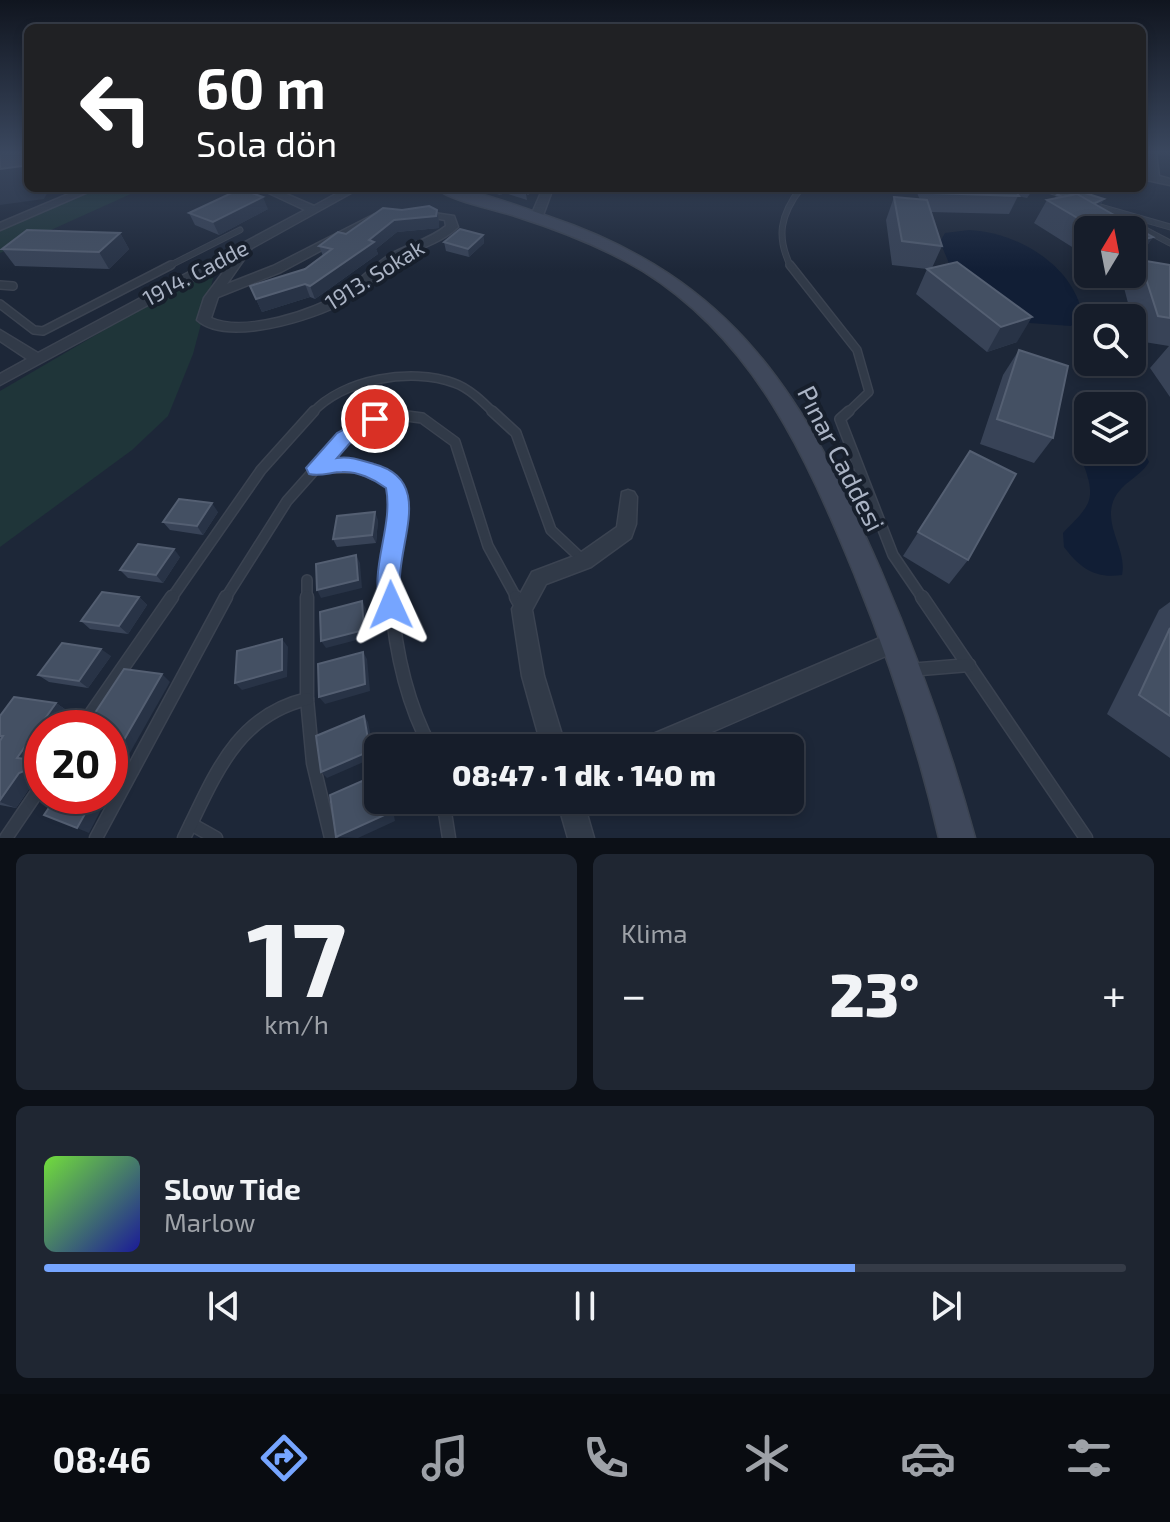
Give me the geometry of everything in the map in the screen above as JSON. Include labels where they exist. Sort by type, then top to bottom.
[{"type":"street","points":[[0,227],[82,192]]},
{"type":"street","points":[[273,192],[314,210]]},
{"type":"street","name":"1914. Cadde","points":[[0,380],[347,192]]},
{"type":"street","name":"Pınar Caddesi","points":[[456,192],[601,242],[654,271],[701,309],[780,395],[813,452],[862,557],[905,670],[957,838]]},
{"type":"street","points":[[536,218],[546,192]]},
{"type":"street","name":"1913. Sokak","points":[[400,213],[443,214],[450,218],[452,227],[397,255],[349,294],[324,307],[291,318],[220,327],[204,320],[214,294],[287,264],[375,217],[400,213]]},
{"type":"street","points":[[214,294],[251,242]]},
{"type":"street","points":[[0,334],[36,359]]},
{"type":"street","points":[[550,734],[533,676],[522,609],[539,578],[584,561],[624,532],[628,497]]},
{"type":"street","points":[[680,734],[894,642]]},
{"type":"street","points":[[574,814],[581,838]]},
{"type":"lane","points":[[798,192],[783,215],[780,241],[803,287],[839,324],[857,351],[869,392],[840,419],[893,555],[1086,838]]},
{"type":"lane","points":[[1055,192],[1070,197]]},
{"type":"lane","points":[[1085,202],[1170,227]]},
{"type":"lane","points":[[1099,206],[1170,243]]},
{"type":"lane","points":[[0,304],[34,330],[43,331],[240,230]]},
{"type":"lane","points":[[0,285],[13,286]]},
{"type":"lane","points":[[94,710],[261,470],[321,403],[361,384],[402,377],[426,377],[455,383],[480,399],[516,433],[551,530],[584,561]]},
{"type":"lane","points":[[96,838],[239,573],[287,501],[316,468],[343,438],[375,419],[399,415],[422,418],[455,442],[488,546],[522,609]]},
{"type":"lane","points":[[316,468],[346,464],[381,473],[395,484],[399,501],[397,532],[389,576],[394,633],[414,717],[423,734]]},
{"type":"lane","points":[[307,580],[307,699],[313,763],[331,838]]},
{"type":"lane","points":[[905,670],[969,665]]},
{"type":"lane","points":[[184,838],[228,754],[256,719],[289,700],[307,699]]},
{"type":"lane","points":[[6,838],[24,812]]},
{"type":"lane","points":[[445,814],[449,838]]},
{"type":"lane","points":[[191,824],[216,838]]},
{"type":"green space","points":[[82,192],[135,192],[0,253],[0,227]]},
{"type":"green space","points":[[217,264],[193,354],[168,416],[132,450],[0,547],[0,391]]},
{"type":"water","points":[[969,230],[987,232],[1023,244],[1039,254],[1067,280],[1076,295],[1079,304],[1074,304],[1074,322],[1071,326],[1030,323],[1014,313],[959,274],[949,263],[940,242],[945,233]]},
{"type":"water","points":[[1146,456],[1149,462],[1119,491],[1112,505],[1112,523],[1122,557],[1122,575],[1104,575],[1089,570],[1064,547],[1063,533],[1088,503],[1084,464],[1146,464]]},
{"type":"building","points":[[233,192],[249,192],[263,197],[213,222],[189,213]]},
{"type":"building","points":[[1016,192],[1019,196],[932,193]]},
{"type":"building","points":[[1082,192],[1104,199],[1093,204],[1077,194],[1057,195]]},
{"type":"building","points":[[1077,194],[1116,216],[1074,216],[1047,200]]},
{"type":"building","points":[[894,197],[927,200],[942,246],[902,241]]},
{"type":"building","points":[[429,206],[437,210],[436,216],[394,220],[369,240],[374,242],[310,286],[305,284],[256,299],[250,286],[305,269],[332,249],[319,246],[338,232],[346,234],[383,208],[402,210]]},
{"type":"building","points":[[460,229],[483,235],[468,249],[444,242]]},
{"type":"building","points":[[27,230],[120,233],[99,252],[2,249]]},
{"type":"building","points":[[1146,261],[1170,265],[1170,318],[1158,316],[1146,279]]},
{"type":"building","points":[[957,262],[1032,317],[1001,327],[927,269]]},
{"type":"building","points":[[1019,350],[1068,366],[1053,438],[997,419]]},
{"type":"building","points":[[970,451],[1016,474],[968,560],[918,532]]},
{"type":"building","points":[[179,499],[212,503],[197,526],[163,522]]},
{"type":"building","points":[[375,512],[372,535],[333,539],[337,516]]},
{"type":"building","points":[[138,544],[174,549],[156,575],[120,570]]},
{"type":"building","points":[[356,555],[358,580],[317,590],[316,564]]},
{"type":"building","points":[[102,592],[139,597],[119,626],[81,621]]},
{"type":"building","points":[[362,601],[364,630],[321,641],[320,612]]},
{"type":"building","points":[[1170,628],[1170,716],[1139,695]]},
{"type":"building","points":[[282,639],[282,670],[235,683],[237,651]]},
{"type":"building","points":[[62,643],[101,649],[79,681],[38,675]]},
{"type":"building","points":[[363,652],[365,684],[319,697],[318,664]]},
{"type":"building","points":[[124,669],[162,674],[128,733],[128,710],[97,710]]},
{"type":"building","points":[[14,697],[56,703],[51,710],[24,710],[24,748],[17,758],[24,759],[24,771],[19,773],[0,800],[0,741],[3,736],[0,736],[0,716]]},
{"type":"building","points":[[364,716],[367,734],[364,734],[364,754],[321,772],[316,736]]},
{"type":"building","points":[[364,780],[364,814],[387,814],[336,837],[330,795]]},
{"type":"building","points":[[45,814],[85,814],[77,828]]},
{"type":"route","points":[[375,419],[343,438],[316,468],[346,464],[381,473],[395,484],[399,501],[389,576],[391,605]]}]
